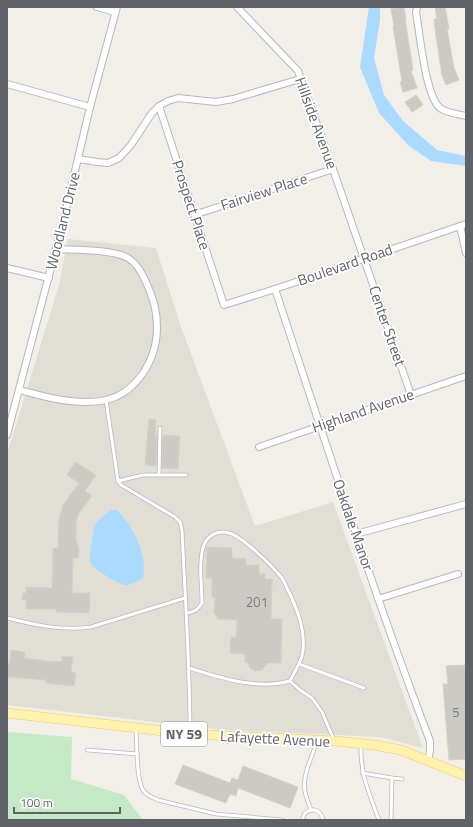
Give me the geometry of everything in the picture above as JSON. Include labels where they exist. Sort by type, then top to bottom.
[{"type":"main road","name":"Lafayette Avenue","points":[[7,713],[190,734],[335,741],[374,745],[401,750],[466,776]]},
{"type":"street","points":[[97,7],[116,10]]},
{"type":"street","name":"Hillside Avenue","points":[[236,7],[298,71],[364,258]]},
{"type":"street","points":[[417,7],[416,13],[429,89],[434,102],[441,109],[466,116]]},
{"type":"street","name":"Woodland Drive","points":[[7,435],[49,278],[90,107],[116,10]]},
{"type":"street","points":[[78,159],[108,162],[119,158],[131,145],[145,122],[159,106],[178,98],[216,102],[300,79]]},
{"type":"street","points":[[7,84],[90,107]]},
{"type":"street","name":"Prospect Place","points":[[159,106],[224,305]]},
{"type":"street","name":"Fairview Place","points":[[194,215],[333,169]]},
{"type":"street","points":[[463,225],[466,253]]},
{"type":"street","name":"Boulevard Road","points":[[224,305],[463,225]]},
{"type":"street","points":[[20,390],[64,401],[82,402],[106,400],[123,394],[135,384],[148,366],[155,350],[157,330],[156,311],[150,291],[139,268],[128,258],[110,252],[56,249]]},
{"type":"street","name":"Center Street","points":[[364,258],[411,395]]},
{"type":"street","points":[[7,268],[49,278]]},
{"type":"street","name":"Oakdale Manor","points":[[274,289],[378,600],[430,741],[428,761]]},
{"type":"street","name":"Highland Avenue","points":[[260,447],[466,376]]},
{"type":"street","points":[[356,534],[466,504]]},
{"type":"street","points":[[378,600],[458,574]]},
{"type":"lane","points":[[106,400],[118,480],[121,485],[175,517],[180,522],[182,530],[187,613],[190,734]]},
{"type":"lane","points":[[159,475],[160,428]]},
{"type":"lane","points":[[118,480],[143,475],[186,475]]},
{"type":"lane","points":[[187,613],[199,608],[202,603],[201,562],[204,545],[210,537],[217,532],[228,533],[243,541],[282,579],[299,614],[303,638],[302,655],[290,681]]},
{"type":"lane","points":[[7,618],[40,626],[77,629],[97,625],[185,598]]},
{"type":"lane","points":[[299,664],[364,688]]},
{"type":"lane","points":[[189,668],[248,683],[279,683],[290,681]]},
{"type":"lane","points":[[290,681],[312,698],[322,712],[335,741]]},
{"type":"lane","points":[[136,728],[140,781],[143,790],[150,797],[216,814],[283,820]]},
{"type":"lane","points":[[311,810],[305,791],[304,782],[306,772],[318,740]]},
{"type":"lane","points":[[361,744],[360,760],[362,773],[379,820]]},
{"type":"lane","points":[[87,750],[138,754]]},
{"type":"lane","points":[[362,773],[402,780]]},
{"type":"lane","points":[[391,820],[392,778]]},
{"type":"lane","points":[[302,820],[305,813],[311,810],[321,813],[323,820]]},
{"type":"shaded area","points":[[68,239],[156,248],[181,327],[255,526],[333,502],[423,748],[381,737],[225,730],[7,705],[7,454],[59,285]]},
{"type":"green space","points":[[7,732],[72,737],[71,779],[124,795],[143,820],[7,820]]},
{"type":"water","points":[[369,7],[380,7],[380,20],[374,58],[384,95],[403,121],[437,150],[466,156],[466,166],[431,161],[408,145],[379,113],[360,67]]},
{"type":"water","points":[[111,510],[117,510],[129,524],[141,550],[144,569],[143,578],[135,583],[126,585],[112,580],[96,569],[90,562],[91,543],[95,525]]},
{"type":"building","points":[[404,7],[413,70],[411,71],[417,88],[403,92],[400,82],[402,81],[391,9]]},
{"type":"building","points":[[435,7],[445,7],[449,29],[447,29],[454,68],[459,80],[446,85],[442,75],[436,36],[434,19],[437,19]]},
{"type":"building","points":[[416,95],[423,105],[412,112],[405,102]]},
{"type":"building","points":[[149,419],[156,420],[156,466],[145,465]]},
{"type":"building","points":[[163,435],[180,436],[178,469],[162,468]]},
{"type":"building","points":[[75,462],[96,475],[85,491],[92,496],[79,513],[76,521],[76,541],[79,547],[79,553],[78,558],[73,558],[72,593],[90,593],[89,613],[56,612],[56,609],[26,609],[26,600],[22,600],[23,593],[26,593],[26,587],[52,588],[53,548],[58,548],[59,519],[63,505],[79,483],[67,475]]},
{"type":"building","points":[[207,547],[232,548],[232,558],[246,559],[246,565],[259,565],[259,574],[265,574],[265,579],[272,579],[271,619],[282,619],[281,663],[267,663],[262,670],[255,671],[250,668],[248,663],[245,663],[245,654],[230,653],[231,637],[236,637],[237,620],[218,619],[214,613],[215,598],[212,598],[212,578],[206,578]]},
{"type":"building","points":[[11,650],[25,652],[24,658],[47,661],[62,662],[62,656],[73,657],[71,672],[76,673],[74,686],[46,683],[46,680],[7,677],[7,665],[9,665]]},
{"type":"building","points":[[466,665],[466,759],[449,760],[443,684],[448,684],[446,666]]},
{"type":"building","points":[[183,765],[230,783],[232,778],[238,780],[243,766],[298,787],[290,808],[238,788],[236,796],[230,794],[226,803],[175,784]]}]
